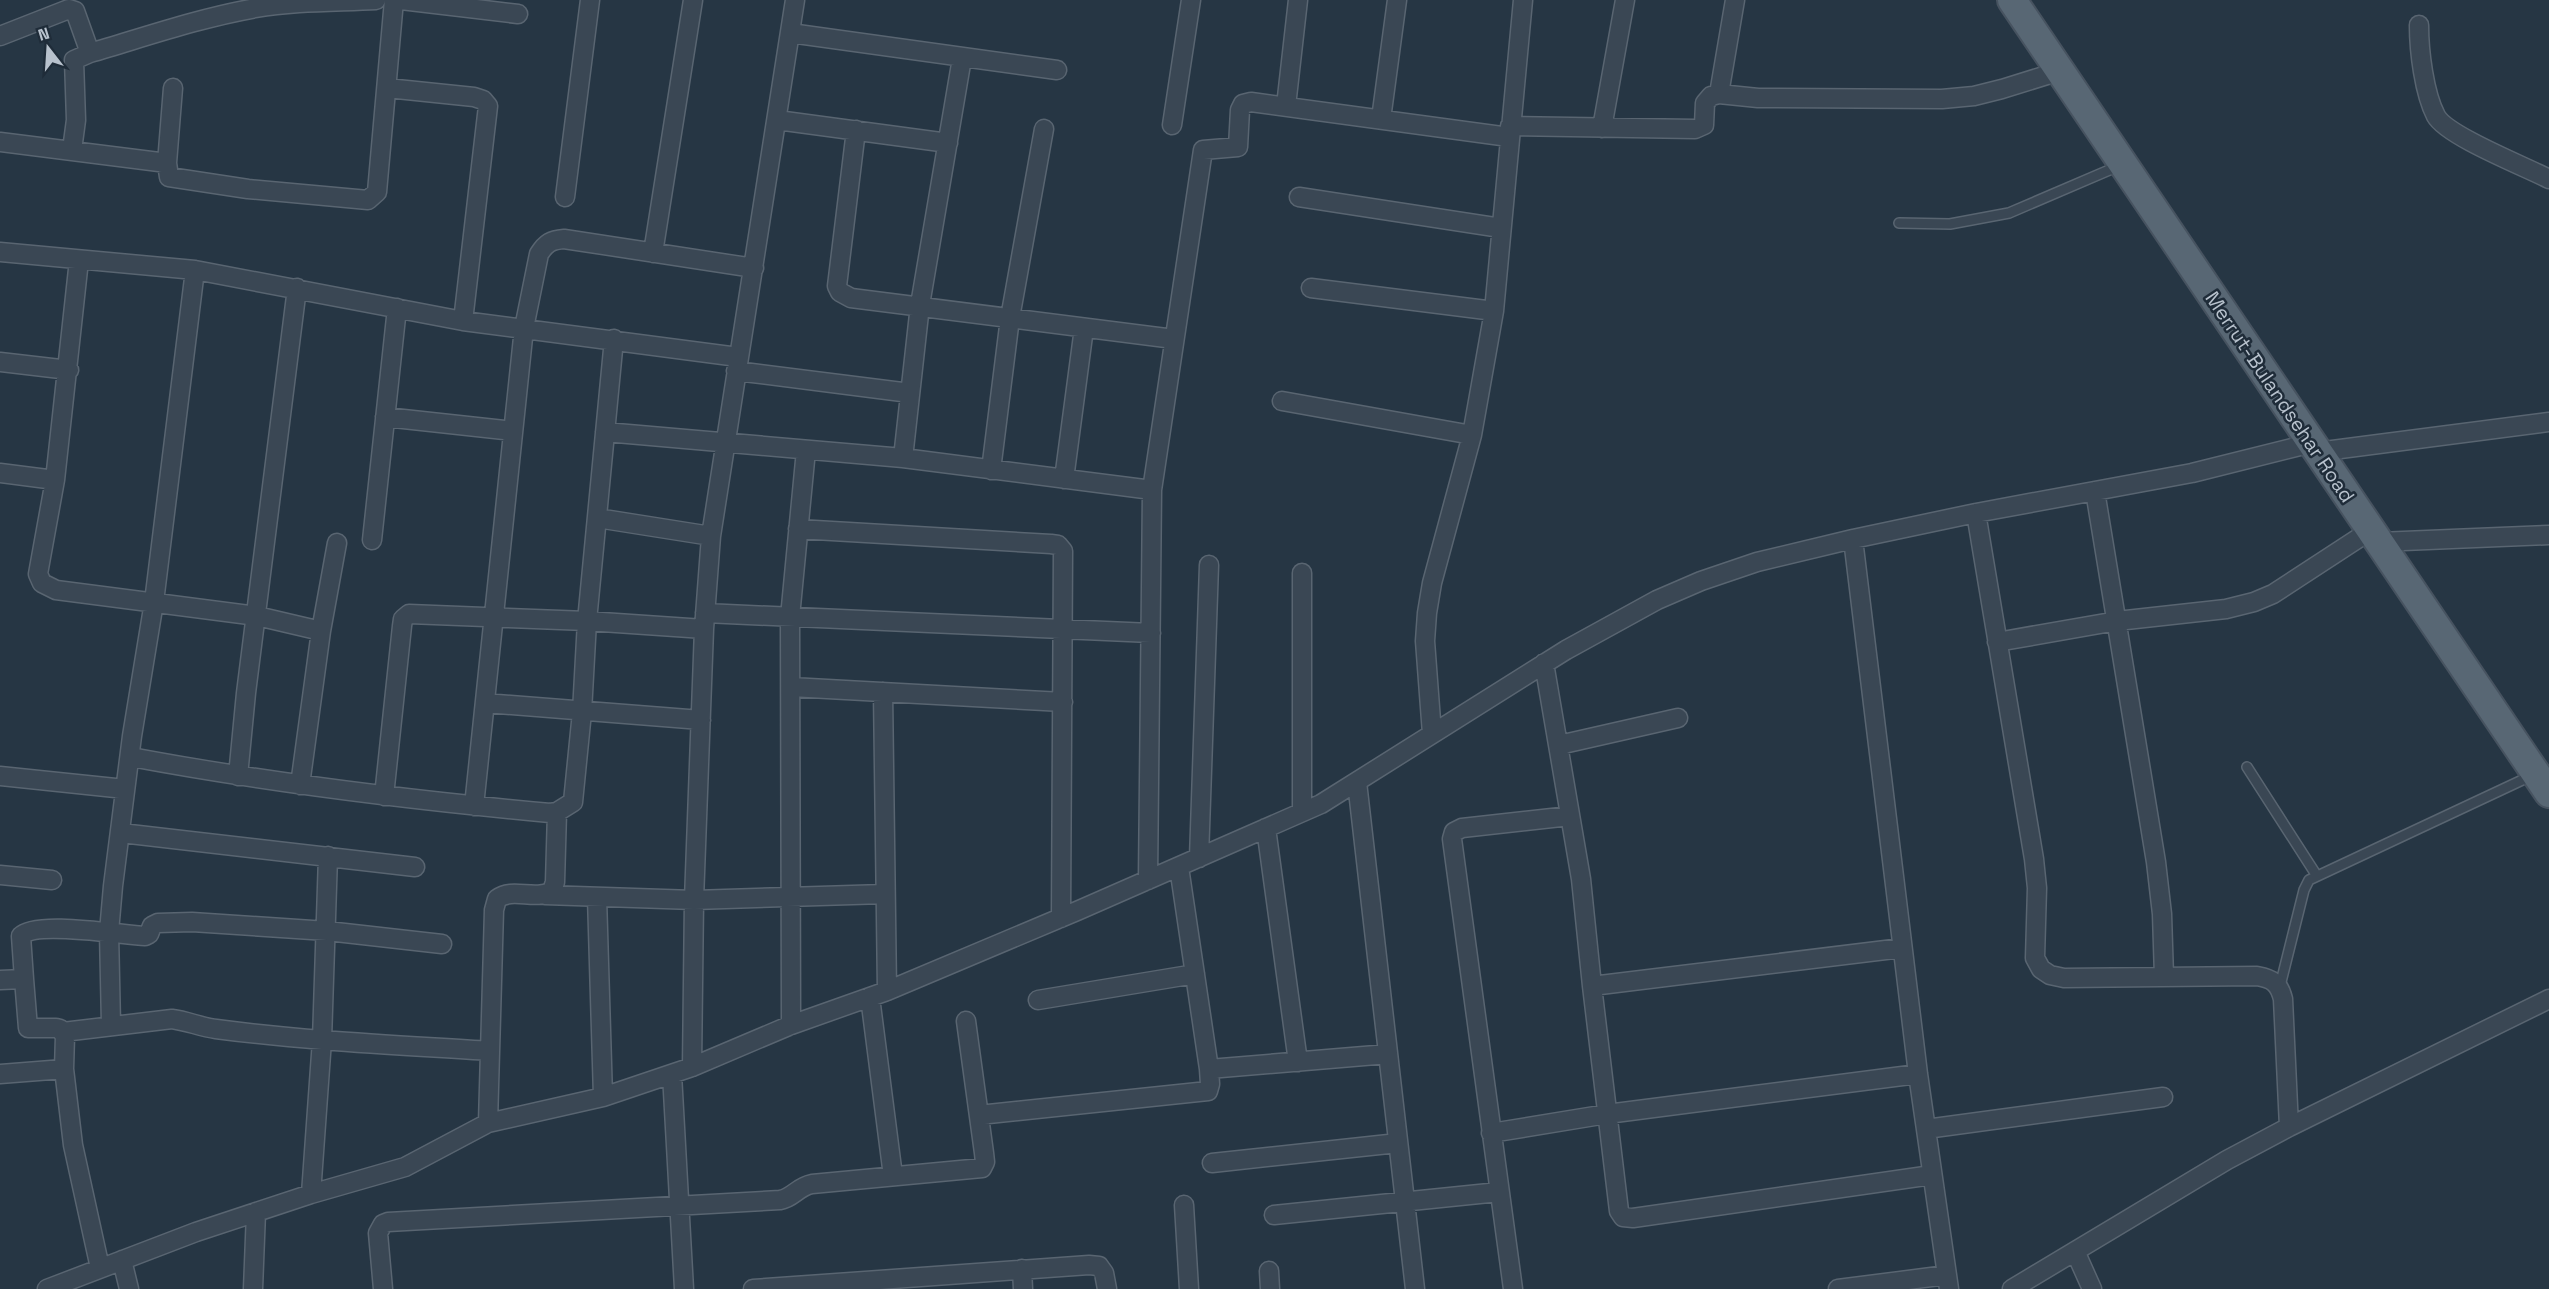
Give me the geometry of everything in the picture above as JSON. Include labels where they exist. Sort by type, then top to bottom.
[{"type":"main road","name":"Merrut-Bulandsehar Road","points":[[2012,0],[2543,784]]},
{"type":"street","points":[[72,150],[76,102],[74,60],[90,53],[190,24],[256,8],[285,4],[376,0]]},
{"type":"street","points":[[173,88],[167,164],[169,177],[176,180],[368,201],[377,192],[394,0]]},
{"type":"street","points":[[401,0],[518,14]]},
{"type":"street","points":[[565,197],[590,0]]},
{"type":"street","points":[[653,253],[693,0]]},
{"type":"street","points":[[692,1067],[694,900],[705,621],[711,536],[795,0]]},
{"type":"street","points":[[1172,125],[1191,0]]},
{"type":"street","points":[[1286,106],[1298,0]]},
{"type":"street","points":[[1381,120],[1396,0]]},
{"type":"street","points":[[1432,734],[1425,641],[1426,613],[1472,435],[1494,311],[1523,0]]},
{"type":"street","points":[[1602,128],[1625,0]]},
{"type":"street","points":[[1719,94],[1735,0]]},
{"type":"street","points":[[0,36],[73,9],[90,53]]},
{"type":"street","points":[[2419,25],[2421,62],[2437,117],[2455,133],[2549,179]]},
{"type":"street","points":[[790,33],[1057,70]]},
{"type":"street","points":[[903,458],[920,305],[962,58]]},
{"type":"street","points":[[1148,880],[1152,490],[1203,150],[1238,147],[1240,110],[1243,104],[1261,102],[1381,120],[1510,132],[1602,128],[1695,129],[1704,125],[1706,103],[1710,96],[1719,94],[1758,98],[1942,99],[1993,91],[2060,71]]},
{"type":"street","points":[[387,88],[474,97],[483,100],[488,106],[464,321]]},
{"type":"street","points":[[777,120],[948,143]]},
{"type":"street","points":[[991,470],[1010,318],[1044,129]]},
{"type":"street","points":[[856,130],[837,286],[840,292],[851,298],[1174,339]]},
{"type":"street","points":[[0,142],[167,164]]},
{"type":"street","points":[[1299,197],[1501,228]]},
{"type":"street","points":[[474,806],[524,328],[539,254],[545,244],[564,239],[754,268]]},
{"type":"street","points":[[0,252],[195,270],[464,321],[614,339],[737,364],[910,393]]},
{"type":"street","points":[[79,260],[69,370],[55,480],[38,574],[42,583],[56,590],[257,616],[321,631]]},
{"type":"street","points":[[111,1025],[109,932],[125,789],[154,602],[195,270]]},
{"type":"street","points":[[238,776],[246,693],[297,288]]},
{"type":"street","points":[[1311,288],[1494,311]]},
{"type":"street","points":[[372,540],[397,308]]},
{"type":"street","points":[[1064,479],[1084,327]]},
{"type":"street","points":[[131,757],[300,785],[474,806],[558,812],[573,802],[582,712],[587,621],[614,339]]},
{"type":"street","points":[[0,362],[69,370]]},
{"type":"street","points":[[1282,401],[1472,435]]},
{"type":"street","points":[[385,417],[513,431]]},
{"type":"street","points":[[47,1289],[256,1212],[417,1162],[488,1123],[603,1097],[692,1067],[791,1025],[878,994],[1061,918],[1302,812],[1357,782],[1544,663],[1657,600],[1701,581],[1757,562],[1853,539],[1976,513],[2229,466],[2315,447],[2549,422]]},
{"type":"street","points":[[606,432],[903,458],[1152,490]]},
{"type":"street","points":[[791,1025],[790,616],[806,450]]},
{"type":"street","points":[[0,473],[55,480]]},
{"type":"street","points":[[2094,492],[2156,862],[2162,914],[2164,977]]},
{"type":"street","points":[[1976,513],[2034,859],[2037,888],[2035,958],[2041,969],[2050,975],[2064,978],[2257,976],[2271,979],[2280,986],[2283,999],[2289,1126]]},
{"type":"street","points":[[597,518],[711,536]]},
{"type":"street","points":[[798,529],[1058,545],[1063,551],[1065,557],[1061,918]]},
{"type":"street","points":[[1997,642],[2117,621],[2226,609],[2254,602],[2273,594],[2375,536],[2549,536]]},
{"type":"street","points":[[1838,1289],[1948,1282],[1918,1074],[1853,539]]},
{"type":"street","points":[[300,785],[321,631],[337,543]]},
{"type":"street","points":[[1199,858],[1209,565]]},
{"type":"street","points":[[1302,573],[1302,812]]},
{"type":"street","points":[[384,796],[404,619],[409,614],[587,621],[705,621],[790,616],[1151,633]]},
{"type":"street","points":[[1544,663],[1587,922],[1592,986],[1618,1204],[1623,1216],[1633,1218],[1932,1175]]},
{"type":"street","points":[[791,687],[1063,702]]},
{"type":"street","points":[[883,692],[885,894],[878,994],[893,1176]]},
{"type":"street","points":[[485,703],[701,720]]},
{"type":"street","points":[[1558,746],[1678,718]]},
{"type":"street","points":[[0,776],[125,789]]},
{"type":"street","points":[[1357,782],[1406,1203],[1412,1289]]},
{"type":"street","points":[[545,895],[552,891],[555,882],[558,812]]},
{"type":"street","points":[[1513,1289],[1452,839],[1454,832],[1462,828],[1570,816]]},
{"type":"street","points":[[1266,828],[1298,1062]]},
{"type":"street","points":[[121,833],[415,867]]},
{"type":"street","points":[[311,1194],[322,1040],[328,856]]},
{"type":"street","points":[[979,1115],[1199,1094],[1208,1091],[1209,1069],[1179,867]]},
{"type":"street","points":[[0,875],[52,880]]},
{"type":"street","points":[[488,1123],[494,910],[497,899],[505,894],[694,900],[885,894]]},
{"type":"street","points":[[597,897],[603,1097]]},
{"type":"street","points":[[442,944],[327,931],[168,921],[155,924],[145,936],[31,929],[21,936],[27,1026],[31,1029],[56,1028],[63,1032],[172,1019],[213,1029],[322,1040],[490,1051]]},
{"type":"street","points":[[1592,986],[1902,948]]},
{"type":"street","points":[[1038,1000],[1195,974]]},
{"type":"street","points":[[0,980],[24,979]]},
{"type":"street","points":[[2012,1289],[2200,1175],[2289,1126],[2549,999]]},
{"type":"street","points":[[383,1289],[378,1233],[383,1224],[388,1222],[786,1199],[798,1188],[805,1186],[982,1168],[985,1162],[966,1021]]},
{"type":"street","points":[[63,1032],[64,1069],[73,1145],[100,1268]]},
{"type":"street","points":[[1209,1069],[1388,1054]]},
{"type":"street","points":[[0,1074],[64,1069]]},
{"type":"street","points":[[672,1074],[684,1289]]},
{"type":"street","points":[[1491,1133],[1607,1114],[1918,1074]]},
{"type":"street","points":[[1926,1129],[2163,1097]]},
{"type":"street","points":[[1212,1163],[1398,1143]]},
{"type":"street","points":[[1274,1215],[1406,1203],[1499,1191]]},
{"type":"street","points":[[1184,1205],[1189,1289]]},
{"type":"street","points":[[252,1289],[256,1212]]},
{"type":"street","points":[[2075,1251],[2092,1289]]},
{"type":"street","points":[[122,1260],[129,1289]]},
{"type":"street","points":[[753,1289],[879,1284],[1022,1269],[1099,1266],[1104,1273],[1107,1289]]},
{"type":"street","points":[[1022,1269],[1023,1289]]},
{"type":"lane","points":[[1899,223],[1950,224],[2009,213],[2123,164]]},
{"type":"lane","points":[[2247,767],[2317,876]]},
{"type":"lane","points":[[2280,986],[2306,884],[2317,876],[2543,784]]}]
